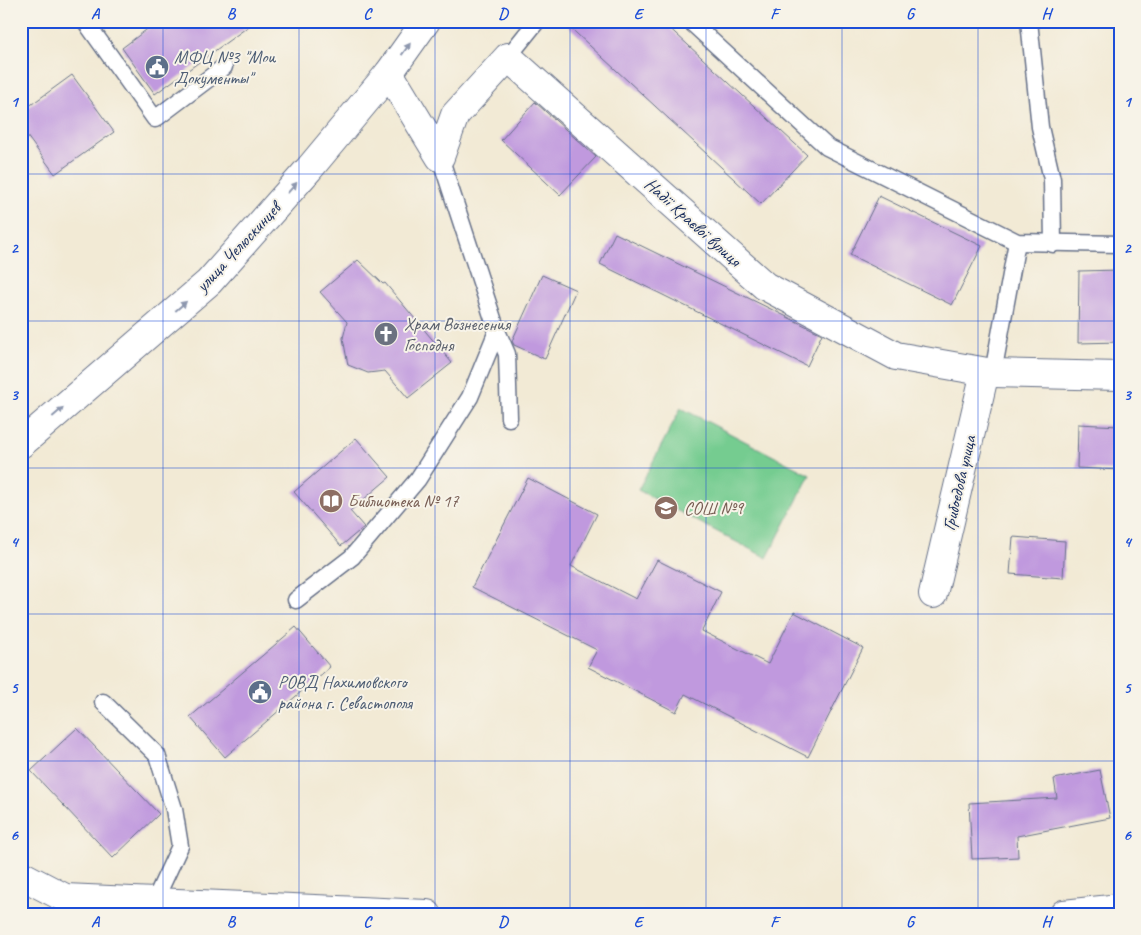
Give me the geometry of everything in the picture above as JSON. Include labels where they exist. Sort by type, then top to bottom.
[{"type":"street","name":"улица Челюскинцев","points":[[21,444],[209,282],[309,169],[388,73],[426,21]]},
{"type":"street","points":[[440,157],[455,115],[508,57]]},
{"type":"street","name":"Надії Краєвої вулиця","points":[[508,57],[765,286],[896,356],[989,372],[1120,376]]},
{"type":"street","points":[[388,73],[440,157]]},
{"type":"street","name":"Грибоедова улица","points":[[933,594],[989,372]]},
{"type":"street","points":[[21,876],[65,898],[154,908],[427,914]]},
{"type":"street","points":[[1064,914],[1120,908]]},
{"type":"lane","points":[[86,21],[155,119],[224,67]]},
{"type":"lane","points":[[508,57],[537,21]]},
{"type":"lane","points":[[690,21],[828,147],[1017,242],[1120,244]]},
{"type":"lane","points":[[1029,21],[1040,127],[1052,179],[1053,244]]},
{"type":"lane","points":[[440,157],[497,331],[507,354],[509,418]]},
{"type":"lane","points":[[989,372],[1017,242]]},
{"type":"lane","points":[[296,600],[352,556],[418,479],[470,397],[497,331]]},
{"type":"lane","points":[[103,702],[157,755],[174,808],[180,846],[154,908]]},
{"type":"green space","points":[[681,408],[810,475],[767,558],[638,490]]},
{"type":"building","points":[[158,21],[256,21],[155,94],[122,48]]},
{"type":"building","points":[[563,21],[662,21],[807,155],[761,204]]},
{"type":"building","points":[[72,75],[114,132],[55,174],[21,128],[21,112]]},
{"type":"building","points":[[535,102],[596,157],[560,195],[501,140]]},
{"type":"building","points":[[879,196],[982,246],[952,305],[850,255]]},
{"type":"building","points":[[615,233],[822,334],[807,366],[600,264]]},
{"type":"building","name":"Храм Вознесения Господня","points":[[358,260],[383,284],[385,283],[452,363],[408,398],[385,371],[368,373],[348,365],[343,338],[347,322],[320,292]]},
{"type":"building","points":[[1120,270],[1120,342],[1078,343],[1079,271]]},
{"type":"building","points":[[542,275],[576,290],[545,359],[514,345],[512,341]]},
{"type":"building","points":[[1078,424],[1120,426],[1120,470],[1077,468]]},
{"type":"building","name":"Библиотека № 17","points":[[356,438],[390,477],[350,511],[364,527],[341,546],[294,492]]},
{"type":"building","name":"СОШ №9","points":[[528,478],[597,514],[571,566],[636,599],[657,560],[721,592],[702,631],[768,664],[794,612],[863,648],[808,757],[685,694],[676,712],[588,667],[597,650],[472,587]]},
{"type":"building","points":[[1013,537],[1065,541],[1063,578],[1010,574]]},
{"type":"building","name":"РОВД Нахимовского района г. Севастополя","points":[[296,627],[330,667],[225,757],[190,717]]},
{"type":"building","points":[[77,728],[159,814],[113,858],[31,771]]},
{"type":"building","points":[[1100,770],[1110,818],[1017,836],[1018,857],[972,859],[969,803],[1057,798],[1054,779]]},
{"type":"place","name":"МФЦ №3 \"Мои Документы\"","points":[[157,67]]},
{"type":"place","name":"Храм Вознесения Господня","points":[[386,334]]},
{"type":"place","name":"Библиотека № 17","points":[[331,501]]},
{"type":"place","name":"СОШ №9","points":[[666,508]]},
{"type":"place","name":"РОВД Нахимовского района г. Севастополя","points":[[260,692]]}]
